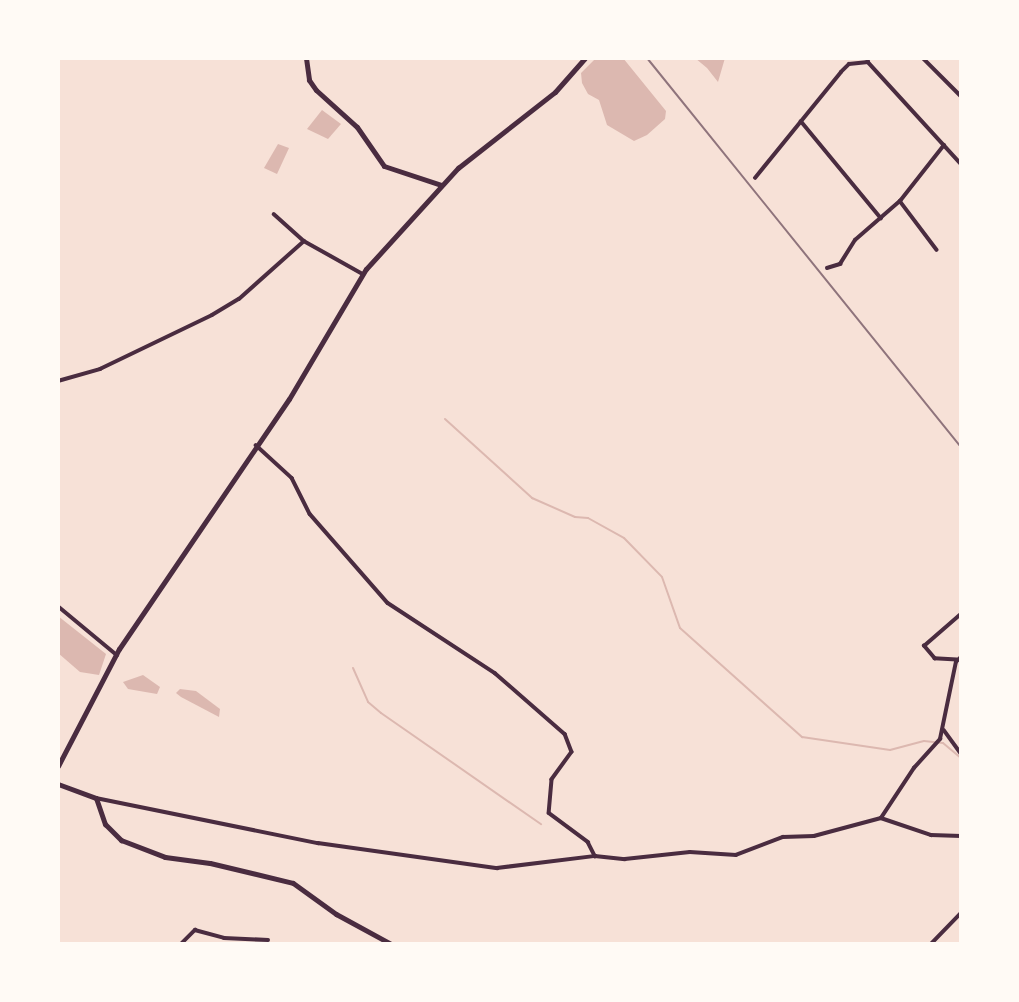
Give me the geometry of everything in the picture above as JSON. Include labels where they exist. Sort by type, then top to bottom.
[{"type":"street","points":[[306,58],[309,80],[316,90],[357,127],[384,166],[441,186]]},
{"type":"street","points":[[58,766],[117,655],[256,445],[363,274],[441,186],[555,92],[585,58]]},
{"type":"street","points":[[923,58],[961,96]]},
{"type":"street","points":[[755,178],[849,64],[867,60],[961,164]]},
{"type":"street","points":[[801,121],[881,218]]},
{"type":"street","points":[[827,268],[840,264],[855,240],[900,201],[944,145]]},
{"type":"street","points":[[900,201],[937,250]]},
{"type":"street","points":[[274,214],[304,241],[363,274]]},
{"type":"street","points":[[58,381],[100,369],[212,315],[239,299],[304,241]]},
{"type":"street","points":[[256,445],[299,486],[310,514],[388,603],[490,669],[569,741],[572,752],[552,780],[549,813],[588,842],[595,856]]},
{"type":"street","points":[[58,606],[117,655]]},
{"type":"street","points":[[881,818],[914,768],[940,739],[960,658],[935,659],[924,646],[961,614]]},
{"type":"street","points":[[943,727],[950,743],[961,753]]},
{"type":"street","points":[[58,784],[96,798],[317,843],[498,868],[571,862],[595,856],[625,859],[690,852],[736,855],[783,838],[814,836],[881,818],[931,835],[961,836]]},
{"type":"street","points":[[96,798],[105,824],[121,840],[165,857],[293,883],[336,914],[391,944]]},
{"type":"street","points":[[931,944],[961,914]]},
{"type":"street","points":[[181,944],[195,930],[224,938],[268,940]]},
{"type":"shaded area","points":[[596,58],[623,58],[666,111],[665,119],[647,135],[634,141],[607,125],[599,100],[588,94],[582,83],[581,73]]},
{"type":"shaded area","points":[[695,58],[725,58],[718,82],[707,68]]},
{"type":"shaded area","points":[[322,110],[341,124],[328,139],[307,129]]},
{"type":"shaded area","points":[[278,144],[289,148],[277,174],[264,168]]},
{"type":"shaded area","points":[[58,616],[106,654],[99,675],[80,672],[58,653]]},
{"type":"shaded area","points":[[143,675],[160,687],[157,694],[128,689],[123,682]]},
{"type":"shaded area","points":[[180,689],[196,691],[220,709],[219,717],[181,697],[176,693]]},
{"type":"waterway","points":[[445,419],[532,498],[575,517],[588,518],[624,538],[662,577],[680,628],[802,737],[890,750],[924,741],[943,743],[961,758]]},
{"type":"waterway","points":[[353,668],[368,702],[381,713],[541,824]]},
{"type":"railway","points":[[647,58],[961,447]]}]
